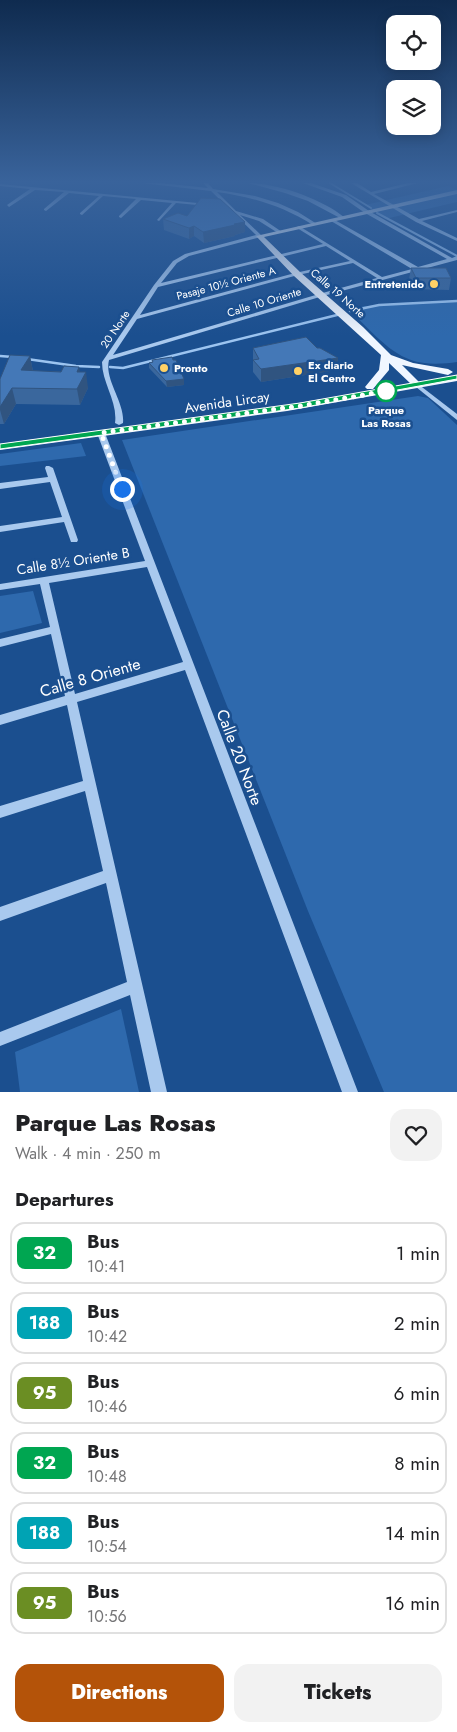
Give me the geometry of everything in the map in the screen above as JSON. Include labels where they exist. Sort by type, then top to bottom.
[{"type":"main road","points":[[259,236],[270,234]]},
{"type":"main road","name":"Calle 19 Norte","points":[[259,236],[297,274],[360,329],[414,383]]},
{"type":"main road","points":[[370,387],[384,370],[385,355],[416,366],[452,371]]},
{"type":"main road","name":"Avenida Lircay","points":[[0,447],[300,406],[414,383],[452,371]]},
{"type":"main road","name":"Avenida Lircay","points":[[0,439],[370,387],[457,378]]},
{"type":"street","points":[[310,234],[352,262],[382,279]]},
{"type":"street","points":[[357,234],[416,269]]},
{"type":"street","points":[[408,234],[454,259]]},
{"type":"street","points":[[446,235],[457,240]]},
{"type":"street","name":"20 Norte","points":[[120,423],[120,415],[105,371],[107,359],[156,286],[180,258],[259,236]]},
{"type":"street","points":[[156,286],[326,245]]},
{"type":"street","name":"Calle 10 Oriente","points":[[107,359],[321,295],[454,259]]},
{"type":"street","name":"Pasaje 10½ Oriente A","points":[[135,318],[297,274],[352,262]]},
{"type":"street","name":"Calle 19 Norte","points":[[414,383],[457,418]]},
{"type":"street","points":[[446,408],[457,405]]},
{"type":"street","name":"Calle 20 Norte","points":[[101,433],[350,1092]]},
{"type":"street","points":[[49,468],[74,540]]},
{"type":"street","points":[[0,486],[53,479]]},
{"type":"street","points":[[0,529],[67,519]]},
{"type":"street","name":"Calle 8½ Oriente B","points":[[0,587],[150,563]]},
{"type":"street","points":[[44,580],[159,1092]]},
{"type":"street","points":[[0,643],[55,629]]},
{"type":"street","name":"Calle 8 Oriente","points":[[0,720],[188,665]]},
{"type":"street","points":[[0,812],[90,784]]},
{"type":"street","points":[[0,914],[110,875]]},
{"type":"street","points":[[0,1039],[135,986]]},
{"type":"shaded area","points":[[457,301],[457,362],[434,364],[422,363],[402,356],[385,344],[347,308],[398,303]]},
{"type":"shaded area","name":"Parque Las Rosas","points":[[418,396],[428,398],[457,425],[457,1092],[384,1092],[308,911],[122,440]]},
{"type":"shaded area","points":[[81,443],[86,456],[0,466],[0,454]]},
{"type":"shaded area","points":[[33,591],[42,623],[0,633],[0,596]]},
{"type":"shaded area","points":[[121,1009],[139,1092],[20,1092],[15,1052]]},
{"type":"building","points":[[411,268],[446,268],[451,278],[416,278]]},
{"type":"building","points":[[306,337],[317,348],[338,358],[261,369],[253,360],[259,359],[253,348]]},
{"type":"building","points":[[10,355],[30,356],[21,370],[61,372],[64,366],[79,367],[77,372],[86,372],[77,389],[12,388],[0,407],[0,379]]},
{"type":"building","points":[[172,357],[173,360],[176,360],[184,379],[166,381],[149,363],[153,362],[152,360]]},
{"type":"waterway","points":[[416,234],[457,256]]},
{"type":"waterway","points":[[350,311],[379,305],[457,301]]},
{"type":"waterway","points":[[110,367],[123,368],[337,315]]},
{"type":"waterway","points":[[0,356],[13,357]]},
{"type":"waterway","points":[[27,359],[76,366],[99,367]]},
{"type":"bus line","name":"32","points":[[0,447],[300,406],[457,378]]},
{"type":"place","name":"Entretenido","points":[[434,284]]},
{"type":"place","name":"Pronto","points":[[164,368]]},
{"type":"place","name":"Ex diario El Centro","points":[[298,371]]},
{"type":"place","name":"Parque Las Rosas","points":[[386,391]]},
{"type":"route","points":[[122,489],[101,433],[300,406],[392,390],[386,391]]}]
